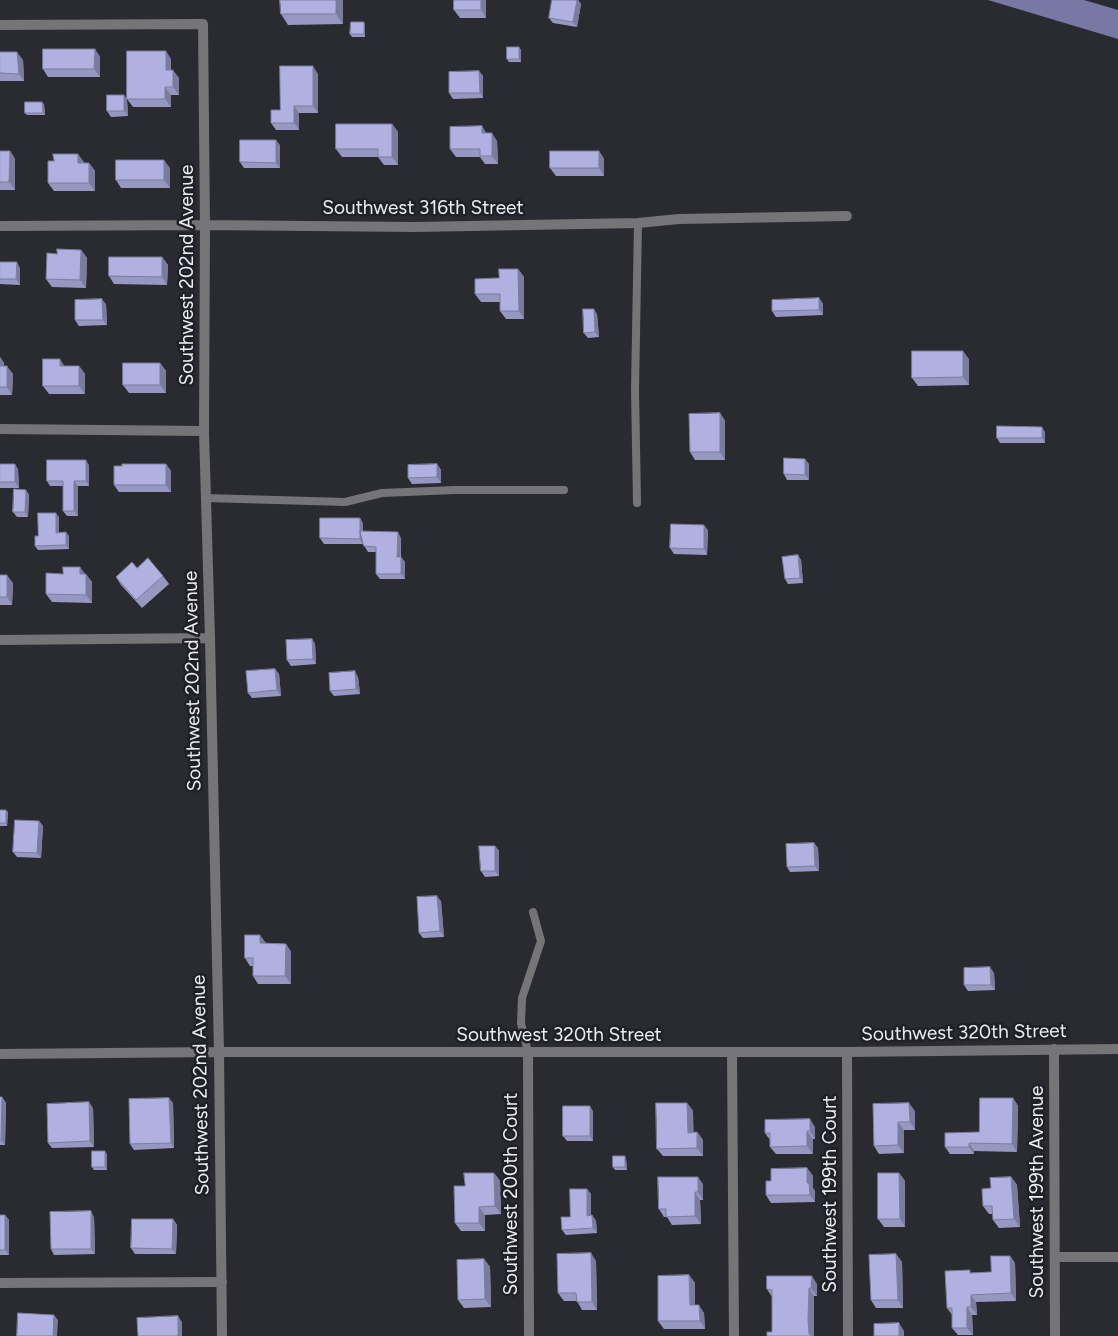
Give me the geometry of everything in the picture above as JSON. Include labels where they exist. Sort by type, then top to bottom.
[{"type":"street","name":"Southwest 202nd Avenue","points":[[0,25],[203,24],[206,226],[204,431],[219,1052],[222,1336]]},
{"type":"street","name":"Southwest 316th Street","points":[[0,226],[414,227],[638,223],[679,219],[847,216]]},
{"type":"street","points":[[0,429],[204,431]]},
{"type":"street","points":[[0,640],[210,638]]},
{"type":"street","name":"Southwest 199th Avenue","points":[[1054,1049],[1055,1336]]},
{"type":"street","name":"Southwest 320th Street","points":[[0,1054],[847,1052],[1118,1049]]},
{"type":"street","name":"Southwest 200th Court","points":[[528,1052],[530,1336]]},
{"type":"street","points":[[732,1052],[734,1336]]},
{"type":"street","name":"Southwest 199th Court","points":[[847,1052],[848,1336]]},
{"type":"street","points":[[1055,1257],[1118,1257]]},
{"type":"street","points":[[0,1283],[222,1282]]},
{"type":"lane","points":[[637,503],[635,390],[638,223]]},
{"type":"lane","points":[[206,498],[345,502],[382,493],[455,490],[564,490]]},
{"type":"lane","points":[[528,1052],[521,1023],[522,998],[542,942],[533,912]]},
{"type":"water","points":[[988,0],[1084,0],[1118,10],[1118,39]]},
{"type":"building","points":[[280,0],[336,0],[336,14],[281,14]]},
{"type":"building","points":[[454,0],[481,0],[481,10],[454,10]]},
{"type":"building","points":[[552,0],[577,0],[573,22],[549,18]]},
{"type":"building","points":[[351,22],[364,22],[364,34],[350,34]]},
{"type":"building","points":[[507,47],[519,47],[519,59],[507,59]]},
{"type":"building","points":[[43,49],[95,49],[94,69],[43,69]]},
{"type":"building","points":[[127,51],[166,51],[166,70],[173,70],[173,87],[165,87],[165,99],[127,99]]},
{"type":"building","points":[[0,52],[17,52],[19,74],[0,73]]},
{"type":"building","points":[[280,66],[313,66],[313,106],[294,106],[294,123],[271,123],[271,110],[280,110]]},
{"type":"building","points":[[479,71],[480,93],[449,93],[449,72]]},
{"type":"building","points":[[107,95],[124,95],[124,111],[107,111]]},
{"type":"building","points":[[25,102],[42,102],[43,113],[25,113]]},
{"type":"building","points":[[336,124],[392,124],[392,157],[378,157],[378,149],[336,149]]},
{"type":"building","points":[[482,126],[482,133],[492,133],[492,156],[480,156],[480,149],[450,149],[450,127]]},
{"type":"building","points":[[240,140],[276,140],[276,163],[240,162]]},
{"type":"building","points":[[0,151],[10,151],[9,182],[0,182]]},
{"type":"building","points":[[550,151],[599,151],[599,168],[550,168]]},
{"type":"building","points":[[53,154],[78,154],[78,163],[89,163],[89,183],[48,183],[48,161],[54,161]]},
{"type":"building","points":[[116,160],[164,160],[164,180],[116,180]]},
{"type":"building","points":[[57,249],[81,250],[80,280],[46,279],[47,253],[57,254]]},
{"type":"building","points":[[109,257],[162,257],[162,277],[109,276]]},
{"type":"building","points":[[0,262],[17,262],[16,279],[0,279]]},
{"type":"building","points":[[499,269],[518,269],[519,311],[500,311],[500,294],[475,294],[475,279],[499,278]]},
{"type":"building","points":[[819,298],[819,310],[772,311],[772,300]]},
{"type":"building","points":[[102,299],[103,320],[75,320],[75,300]]},
{"type":"building","points":[[583,309],[594,309],[595,332],[584,333]]},
{"type":"building","points":[[912,351],[963,351],[963,377],[912,378]]},
{"type":"building","points":[[43,359],[60,359],[60,366],[79,366],[79,386],[43,386]]},
{"type":"building","points":[[123,363],[160,363],[160,385],[123,385]]},
{"type":"building","points":[[0,366],[7,366],[7,387],[0,387]]},
{"type":"building","points":[[720,413],[720,452],[690,452],[689,414]]},
{"type":"building","points":[[997,426],[1042,427],[1042,438],[997,438]]},
{"type":"building","points":[[784,458],[805,459],[805,475],[784,474]]},
{"type":"building","points":[[47,460],[86,460],[86,481],[74,481],[74,511],[63,511],[63,481],[47,481]]},
{"type":"building","points":[[0,464],[15,464],[15,482],[0,482]]},
{"type":"building","points":[[122,464],[166,464],[166,485],[114,485],[114,466],[122,466]]},
{"type":"building","points":[[437,464],[437,477],[408,478],[408,465]]},
{"type":"building","points":[[14,489],[26,490],[25,512],[13,512]]},
{"type":"building","points":[[38,513],[56,513],[56,533],[66,532],[66,545],[35,546],[35,536],[38,536]]},
{"type":"building","points":[[320,518],[360,518],[360,539],[320,538]]},
{"type":"building","points":[[671,524],[704,525],[704,549],[670,548]]},
{"type":"building","points":[[360,531],[398,532],[397,557],[401,557],[401,574],[376,574],[376,547],[364,546]]},
{"type":"building","points":[[798,555],[800,578],[785,579],[782,557]]},
{"type":"building","points":[[148,558],[163,576],[136,600],[116,577],[132,562],[137,568]]},
{"type":"building","points":[[63,567],[80,567],[80,574],[86,574],[86,595],[46,594],[46,573],[63,574]]},
{"type":"building","points":[[0,575],[7,575],[7,597],[0,597]]},
{"type":"building","points":[[312,639],[313,659],[287,660],[286,640]]},
{"type":"building","points":[[275,669],[277,690],[248,693],[246,671]]},
{"type":"building","points":[[355,671],[356,689],[330,691],[329,673]]},
{"type":"building","points":[[0,810],[6,810],[6,823],[0,823]]},
{"type":"building","points":[[15,820],[39,821],[37,853],[13,852]]},
{"type":"building","points":[[814,843],[815,866],[787,867],[786,844]]},
{"type":"building","points":[[479,846],[495,846],[495,871],[481,871]]},
{"type":"building","points":[[437,896],[440,931],[419,933],[417,897]]},
{"type":"building","points":[[245,935],[260,935],[260,943],[286,944],[285,976],[253,976],[253,958],[245,958]]},
{"type":"building","points":[[990,967],[991,985],[964,985],[964,968]]},
{"type":"building","points":[[0,1097],[2,1097],[1,1140],[0,1140]]},
{"type":"building","points":[[169,1098],[171,1143],[130,1144],[129,1099]]},
{"type":"building","points":[[980,1098],[1013,1098],[1012,1144],[969,1143],[969,1147],[945,1147],[945,1133],[979,1132]]},
{"type":"building","points":[[89,1102],[90,1141],[48,1143],[47,1104]]},
{"type":"building","points":[[656,1103],[687,1103],[688,1133],[697,1132],[697,1148],[657,1149]]},
{"type":"building","points":[[909,1103],[910,1122],[898,1122],[898,1145],[874,1146],[873,1104]]},
{"type":"building","points":[[563,1106],[590,1106],[590,1136],[563,1136]]},
{"type":"building","points":[[810,1119],[810,1131],[807,1131],[807,1146],[770,1147],[770,1133],[765,1133],[765,1120]]},
{"type":"building","points":[[92,1151],[105,1151],[105,1167],[92,1167]]},
{"type":"building","points":[[613,1156],[625,1156],[625,1167],[613,1167]]},
{"type":"building","points":[[807,1168],[807,1183],[809,1183],[810,1195],[766,1195],[766,1181],[771,1181],[771,1169]]},
{"type":"building","points":[[464,1173],[494,1173],[495,1206],[479,1207],[479,1223],[455,1223],[454,1186],[465,1186]]},
{"type":"building","points":[[878,1173],[899,1173],[900,1219],[878,1219]]},
{"type":"building","points":[[658,1177],[698,1177],[698,1192],[695,1192],[695,1216],[666,1217],[666,1209],[659,1209]]},
{"type":"building","points":[[1011,1177],[1014,1219],[993,1220],[992,1206],[983,1206],[982,1189],[991,1188],[990,1178]]},
{"type":"building","points":[[570,1189],[587,1189],[587,1216],[592,1215],[593,1228],[562,1230],[561,1217],[570,1217]]},
{"type":"building","points":[[91,1211],[91,1249],[51,1249],[50,1212]]},
{"type":"building","points":[[0,1215],[5,1215],[5,1250],[0,1250]]},
{"type":"building","points":[[132,1219],[173,1219],[172,1249],[131,1248]]},
{"type":"building","points":[[591,1253],[592,1302],[577,1302],[576,1293],[558,1293],[557,1254]]},
{"type":"building","points":[[896,1254],[898,1300],[871,1300],[869,1255]]},
{"type":"building","points":[[991,1256],[1010,1256],[1011,1293],[971,1295],[971,1307],[967,1307],[967,1328],[952,1328],[952,1308],[947,1308],[945,1271],[970,1270],[970,1273],[991,1272]]},
{"type":"building","points":[[484,1259],[485,1299],[458,1300],[457,1260]]},
{"type":"building","points":[[689,1275],[690,1305],[699,1305],[700,1321],[658,1321],[658,1276]]},
{"type":"building","points":[[767,1276],[812,1276],[811,1288],[809,1288],[808,1319],[809,1334],[811,1336],[767,1336],[767,1332],[772,1332],[772,1290],[767,1289]]},
{"type":"building","points":[[18,1313],[54,1315],[53,1336],[17,1336]]},
{"type":"building","points":[[178,1316],[178,1336],[138,1336],[137,1318]]},
{"type":"building","points":[[899,1323],[899,1336],[874,1336],[874,1324]]}]
